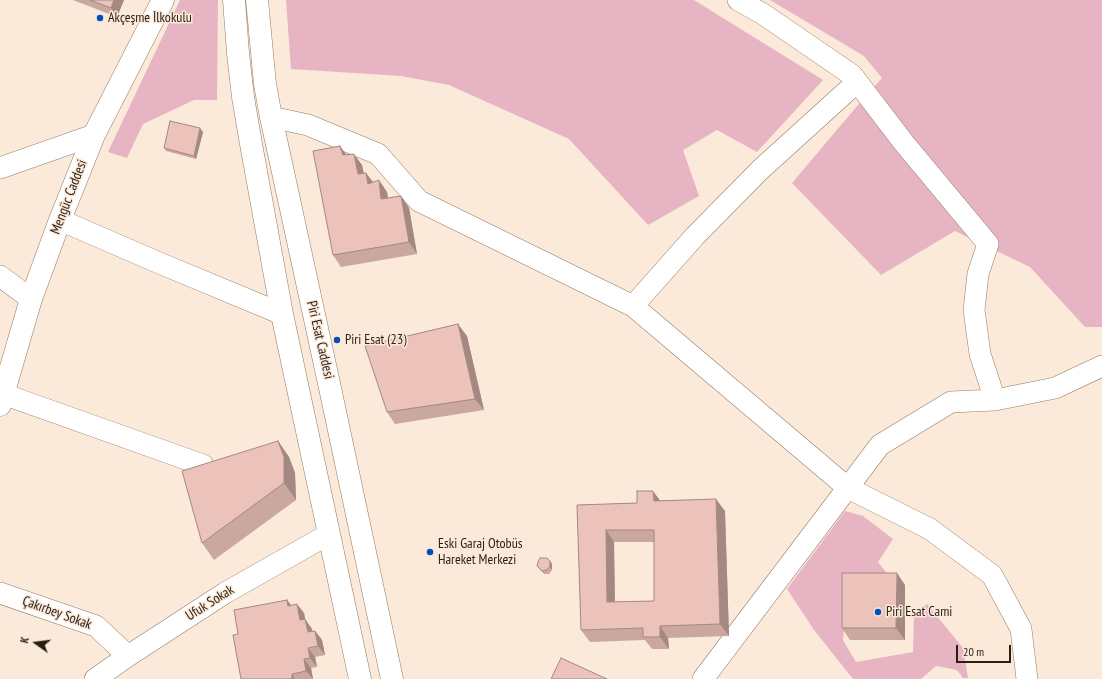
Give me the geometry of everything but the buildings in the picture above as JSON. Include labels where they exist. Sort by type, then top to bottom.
[{"type":"main road","name":"Mengüc Caddesi","points":[[2,399],[31,299],[60,220],[94,135],[163,0]]},
{"type":"main road","points":[[234,0],[243,97],[282,314],[360,679]]},
{"type":"main road","name":"Piri Esat Caddesi","points":[[257,0],[265,84],[271,118],[392,679]]},
{"type":"street","points":[[738,0],[763,14],[852,76],[904,143],[988,244],[978,274],[974,310],[980,354],[995,400]]},
{"type":"street","points":[[633,306],[695,236],[760,170],[857,82]]},
{"type":"street","points":[[271,118],[308,125],[378,154],[419,201],[633,306],[848,488],[930,530],[992,575],[1021,629],[1027,679]]},
{"type":"street","points":[[0,168],[94,135]]},
{"type":"street","points":[[60,220],[282,314]]},
{"type":"street","points":[[0,276],[31,299]]},
{"type":"street","points":[[702,679],[880,445],[951,402],[995,400],[1055,388],[1102,366]]},
{"type":"street","points":[[2,399],[203,465]]},
{"type":"street","name":"Ufuk Sokak","points":[[95,679],[225,593],[329,534]]},
{"type":"street","name":"Çakırbey Sokak","points":[[0,593],[96,626],[128,656]]},
{"type":"shaded area","points":[[180,0],[218,0],[217,100],[194,100],[143,124],[127,158],[108,152]]},
{"type":"shaded area","points":[[286,0],[694,0],[823,80],[757,152],[717,130],[683,150],[699,196],[648,225],[569,139],[449,85],[401,76],[291,69]]},
{"type":"shaded area","points":[[770,0],[1102,0],[1102,327],[1085,327],[1030,267],[955,231],[881,275],[792,183],[882,78],[864,56]]},
{"type":"shaded area","points":[[845,511],[863,516],[893,539],[878,562],[901,591],[848,586],[843,640],[856,662],[913,652],[914,615],[927,604],[963,648],[968,678],[963,678],[957,670],[936,666],[921,679],[853,679],[814,630],[787,589]]},
{"type":"place","name":"Akçeşme İlkokulu","points":[[100,18]]},
{"type":"place","name":"Piri Esat (23)","points":[[337,340]]},
{"type":"place","name":"Eski Garaj Otobüs Hareket Merkezi","points":[[430,552]]},
{"type":"place","name":"Piri Esat Cami","points":[[878,612]]}]
